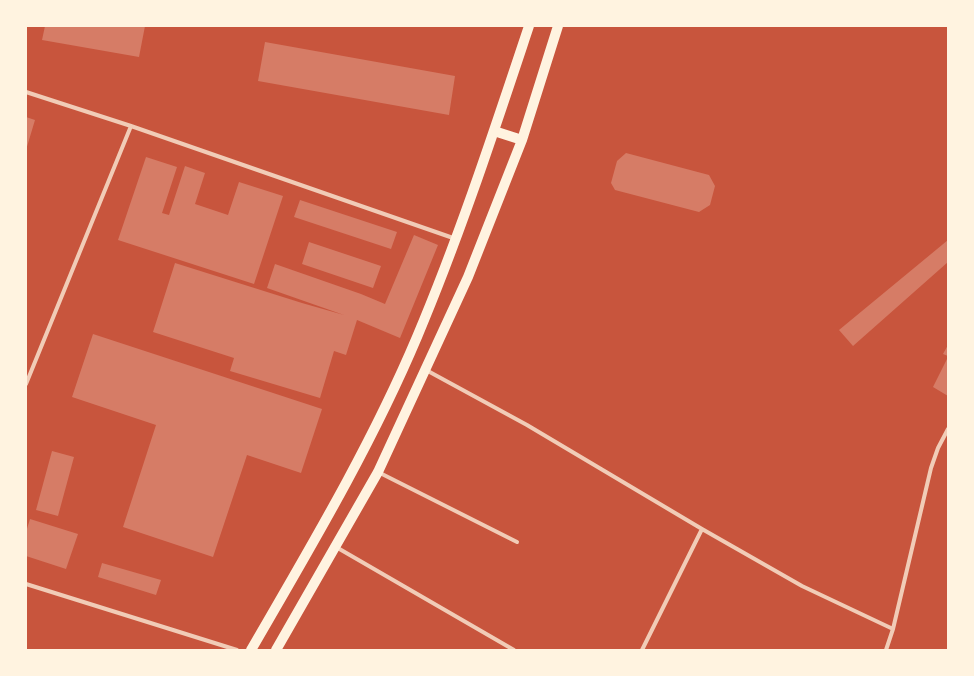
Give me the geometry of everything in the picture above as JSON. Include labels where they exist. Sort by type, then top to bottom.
[{"type":"main road","points":[[251,650],[372,433],[417,338],[456,239],[529,26]]},
{"type":"main road","points":[[276,650],[378,472],[468,278],[522,140],[558,26]]},
{"type":"main road","points":[[494,131],[522,140]]},
{"type":"street","points":[[26,92],[131,126],[456,239]]},
{"type":"street","points":[[26,384],[131,126]]},
{"type":"street","points":[[426,370],[527,425],[702,529],[802,586],[893,629]]},
{"type":"street","points":[[886,650],[893,629],[931,468],[938,448],[948,429]]},
{"type":"street","points":[[378,472],[517,542]]},
{"type":"street","points":[[642,650],[702,529]]},
{"type":"street","points":[[335,546],[514,650]]},
{"type":"street","points":[[26,584],[237,650]]},
{"type":"building","points":[[45,26],[145,26],[139,57],[42,40]]},
{"type":"building","points":[[265,42],[455,76],[449,115],[258,81]]},
{"type":"building","points":[[26,117],[35,120],[26,150]]},
{"type":"building","points":[[626,153],[709,175],[715,186],[710,205],[699,212],[615,190],[611,183],[617,161]]},
{"type":"building","points":[[146,157],[177,167],[162,213],[169,215],[185,166],[205,173],[195,204],[228,215],[239,182],[283,196],[254,284],[118,240]]},
{"type":"building","points":[[300,200],[397,232],[391,249],[294,217]]},
{"type":"building","points":[[414,235],[438,245],[400,338],[357,320],[346,355],[334,351],[320,398],[230,371],[234,358],[153,332],[175,263],[344,315],[267,288],[275,264],[385,304]]},
{"type":"building","points":[[948,240],[948,262],[853,346],[839,330]]},
{"type":"building","points":[[309,242],[381,266],[373,288],[302,264]]},
{"type":"building","points":[[93,334],[322,409],[301,473],[247,455],[213,557],[123,527],[156,425],[72,397]]},
{"type":"building","points":[[948,345],[948,356],[943,354]]},
{"type":"building","points":[[948,357],[948,396],[933,387]]},
{"type":"building","points":[[52,451],[74,457],[58,516],[36,510]]},
{"type":"building","points":[[30,519],[78,534],[66,569],[26,556],[26,532]]},
{"type":"building","points":[[102,563],[161,580],[156,595],[98,577]]}]
